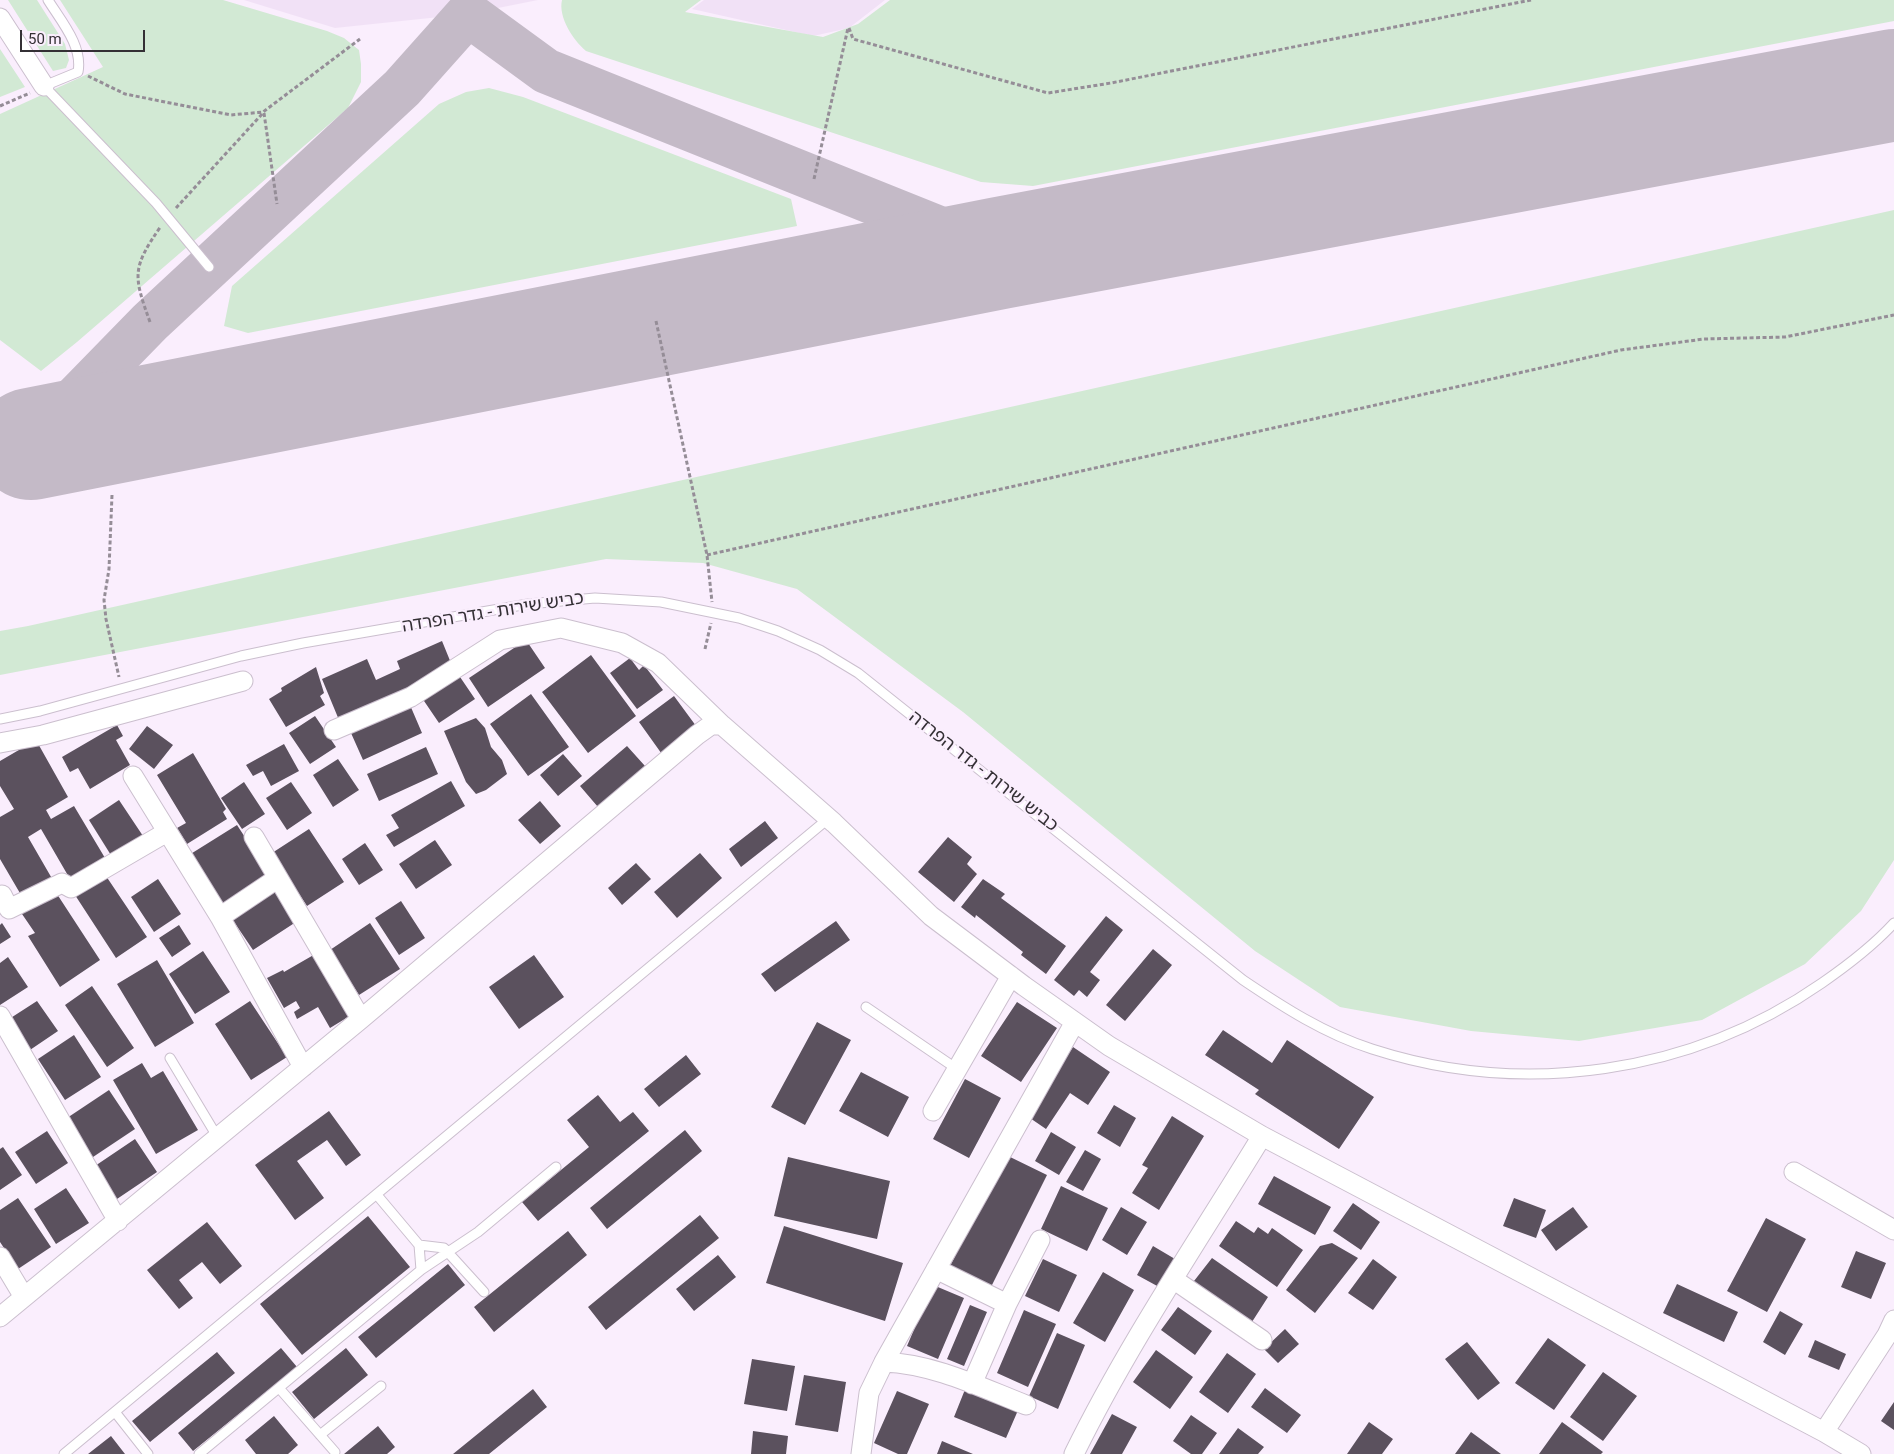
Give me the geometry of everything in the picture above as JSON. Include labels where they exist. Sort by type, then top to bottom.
[{"type":"street","points":[[0,18],[44,86]]},
{"type":"street","points":[[334,730],[411,697],[500,640],[561,628],[622,643],[658,663],[722,725],[829,818],[931,916],[1010,976],[1110,1046],[1262,1136],[1824,1432],[1857,1453]]},
{"type":"street","points":[[0,742],[43,735],[243,681]]},
{"type":"street","points":[[0,1317],[361,1019],[698,735],[711,725],[722,725]]},
{"type":"street","points":[[133,776],[220,916],[303,1067]]},
{"type":"street","points":[[0,896],[2,895],[10,909],[62,883],[71,888],[167,832]]},
{"type":"street","points":[[254,837],[361,1019]]},
{"type":"street","points":[[220,916],[278,878]]},
{"type":"street","points":[[933,1111],[1010,976]]},
{"type":"street","points":[[0,1016],[118,1221]]},
{"type":"street","points":[[861,1454],[869,1393],[884,1362],[1075,1022]]},
{"type":"street","points":[[1074,1454],[1094,1414],[1173,1279],[1262,1136]]},
{"type":"street","points":[[1794,1172],[1894,1230]]},
{"type":"street","points":[[972,1384],[1007,1304],[1040,1240]]},
{"type":"street","points":[[0,1257],[24,1297]]},
{"type":"street","points":[[936,1269],[1007,1304]]},
{"type":"street","points":[[1173,1279],[1262,1340]]},
{"type":"street","points":[[1824,1432],[1886,1336],[1894,1320]]},
{"type":"street","points":[[884,1362],[903,1362],[933,1369],[1026,1405]]},
{"type":"lane","points":[[48,0],[74,42],[80,61],[78,72],[44,86],[168,216],[209,267]]},
{"type":"lane","name":"כביש שירות - גדר הפרדה","points":[[0,719],[40,711],[242,656],[528,604],[595,598],[660,602],[713,612],[778,631],[820,650],[858,673],[1243,980],[1287,1010],[1320,1027],[1371,1049],[1430,1064],[1474,1071],[1525,1074],[1576,1072],[1637,1064],[1689,1050],[1745,1028],[1792,1004],[1841,970],[1879,939],[1894,923]]},
{"type":"lane","points":[[64,1454],[829,818]]},
{"type":"lane","points":[[866,1007],[957,1069]]},
{"type":"lane","points":[[170,1058],[218,1138]]},
{"type":"lane","points":[[200,1454],[421,1270],[478,1232],[556,1167]]},
{"type":"lane","points":[[377,1194],[419,1245],[421,1270]]},
{"type":"lane","points":[[419,1245],[444,1248],[484,1292]]},
{"type":"lane","points":[[320,1435],[381,1386]]},
{"type":"lane","points":[[279,1388],[335,1452]]},
{"type":"lane","points":[[115,1412],[148,1454]]},
{"type":"path","points":[[814,178],[849,28],[853,39],[1048,93],[1111,83],[1531,0]]},
{"type":"path","points":[[150,322],[137,281],[140,262],[146,248],[168,216],[264,112],[360,39]]},
{"type":"path","points":[[78,72],[125,94],[230,115],[264,112]]},
{"type":"path","points":[[0,106],[44,86]]},
{"type":"path","points":[[264,112],[277,204]]},
{"type":"path","points":[[706,555],[1621,350],[1704,339],[1785,337],[1894,315]]},
{"type":"path","points":[[656,321],[706,555],[713,612],[706,649]]},
{"type":"path","points":[[112,495],[109,569],[104,600],[106,619],[122,688]]},
{"type":"shaded area","points":[[244,0],[538,0],[468,14],[335,28]]},
{"type":"shaded area","points":[[704,0],[885,0],[849,28],[813,36],[692,9]]},
{"type":"green space","points":[[8,0],[37,0],[65,44],[69,60],[66,68],[53,71]]},
{"type":"green space","points":[[60,0],[223,0],[327,31],[344,38],[359,50],[361,82],[348,108],[41,371],[0,340],[0,114],[103,67]]},
{"type":"green space","points":[[562,0],[701,0],[685,12],[823,37],[858,24],[890,0],[1894,0],[1894,21],[1033,186],[981,182],[586,51],[576,41],[564,21],[561,7]]},
{"type":"green space","points":[[0,49],[25,87],[0,97]]},
{"type":"green space","points":[[489,88],[523,97],[791,199],[797,226],[248,333],[224,326],[232,286],[439,104],[466,92]]},
{"type":"green space","points":[[1894,210],[1894,860],[1861,911],[1805,964],[1702,1020],[1579,1041],[1471,1031],[1340,1007],[1255,951],[963,712],[797,589],[703,563],[606,559],[0,675],[0,631]]},
{"type":"building","points":[[526,640],[545,668],[488,707],[469,678]]},
{"type":"building","points":[[442,641],[453,668],[339,720],[322,679],[367,659],[376,680],[400,669],[397,661]]},
{"type":"building","points":[[591,655],[636,716],[588,753],[542,692]]},
{"type":"building","points":[[630,658],[639,670],[644,665],[663,690],[637,709],[610,673]]},
{"type":"building","points":[[316,667],[324,693],[320,696],[325,705],[286,727],[269,699],[282,691],[281,688]]},
{"type":"building","points":[[458,674],[475,699],[439,723],[422,698]]},
{"type":"building","points":[[531,694],[569,747],[528,776],[490,724]]},
{"type":"building","points":[[674,696],[699,730],[664,757],[639,722]]},
{"type":"building","points":[[410,705],[422,733],[363,760],[351,733]]},
{"type":"building","points":[[315,716],[336,747],[310,764],[289,733]]},
{"type":"building","points":[[476,718],[485,728],[491,747],[502,760],[507,774],[486,790],[476,794],[466,782],[444,731]]},
{"type":"building","points":[[117,725],[123,736],[116,740],[130,765],[90,789],[78,768],[70,772],[62,757]]},
{"type":"building","points":[[147,726],[173,745],[154,769],[129,749]]},
{"type":"building","points":[[36,740],[68,797],[46,810],[51,819],[74,806],[105,858],[70,879],[41,829],[28,837],[54,882],[24,900],[0,859],[0,817],[14,809],[0,786],[0,761]]},
{"type":"building","points":[[284,744],[299,771],[271,786],[263,771],[253,776],[246,765]]},
{"type":"building","points":[[627,746],[645,766],[598,807],[580,786]]},
{"type":"building","points":[[426,747],[438,774],[379,801],[367,774]]},
{"type":"building","points":[[193,753],[226,809],[223,812],[227,819],[187,844],[177,828],[186,823],[157,775]]},
{"type":"building","points":[[563,754],[582,776],[558,796],[540,775]]},
{"type":"building","points":[[338,759],[359,790],[333,807],[313,775]]},
{"type":"building","points":[[451,781],[465,806],[394,847],[386,835],[399,828],[391,815]]},
{"type":"building","points":[[244,782],[265,814],[242,829],[221,798]]},
{"type":"building","points":[[291,782],[312,813],[287,830],[266,798]]},
{"type":"building","points":[[119,800],[145,839],[114,860],[89,820]]},
{"type":"building","points":[[540,801],[561,826],[540,844],[518,820]]},
{"type":"building","points":[[765,821],[778,838],[741,867],[729,849]]},
{"type":"building","points":[[237,825],[271,877],[223,907],[189,855]]},
{"type":"building","points":[[309,829],[344,882],[307,906],[272,853]]},
{"type":"building","points":[[948,837],[972,857],[967,864],[977,874],[954,902],[918,872]]},
{"type":"building","points":[[435,840],[452,865],[416,889],[399,864]]},
{"type":"building","points":[[365,843],[383,870],[359,885],[342,859]]},
{"type":"building","points":[[700,853],[722,878],[677,918],[654,892]]},
{"type":"building","points":[[636,863],[651,879],[622,905],[608,888]]},
{"type":"building","points":[[106,876],[147,937],[116,958],[75,895]]},
{"type":"building","points":[[158,879],[181,914],[154,932],[131,897]]},
{"type":"building","points":[[983,879],[1005,894],[1001,898],[1066,946],[1046,974],[1021,955],[1023,952],[976,915],[975,918],[961,907]]},
{"type":"building","points":[[275,890],[296,922],[253,950],[232,919]]},
{"type":"building","points":[[55,891],[100,960],[60,987],[28,936],[35,933],[22,914]]},
{"type":"building","points":[[401,901],[425,938],[399,955],[375,918]]},
{"type":"building","points":[[1106,916],[1123,930],[1090,972],[1100,980],[1087,997],[1079,990],[1074,996],[1054,980]]},
{"type":"building","points":[[836,921],[850,940],[775,992],[761,974]]},
{"type":"building","points":[[2,923],[11,937],[0,944],[0,925]]},
{"type":"building","points":[[370,923],[400,969],[359,995],[330,950]]},
{"type":"building","points":[[179,925],[191,944],[172,957],[159,938]]},
{"type":"building","points":[[1153,949],[1172,965],[1125,1021],[1106,1005]]},
{"type":"building","points":[[203,951],[230,992],[195,1014],[169,974]]},
{"type":"building","points":[[317,953],[353,1014],[330,1028],[318,1007],[297,1019],[294,1012],[300,1008],[296,1001],[284,1008],[267,978],[283,970],[284,972]]},
{"type":"building","points":[[534,955],[564,997],[519,1029],[489,987]]},
{"type":"building","points":[[8,957],[28,987],[0,1005],[0,963]]},
{"type":"building","points":[[157,960],[194,1023],[155,1047],[117,984]]},
{"type":"building","points":[[92,986],[134,1048],[107,1067],[65,1005]]},
{"type":"building","points":[[37,1001],[58,1031],[27,1052],[6,1021]]},
{"type":"building","points":[[250,1001],[287,1057],[251,1080],[215,1024]]},
{"type":"building","points":[[1017,1002],[1057,1028],[1021,1082],[981,1056]]},
{"type":"building","points":[[817,1022],[851,1040],[805,1125],[771,1107]]},
{"type":"building","points":[[1223,1030],[1272,1063],[1287,1040],[1374,1097],[1339,1149],[1255,1094],[1259,1090],[1205,1055]]},
{"type":"building","points":[[74,1035],[101,1077],[65,1100],[38,1059]]},
{"type":"building","points":[[1073,1047],[1110,1072],[1088,1105],[1070,1093],[1046,1129],[1027,1116]]},
{"type":"building","points":[[686,1055],[701,1074],[659,1107],[644,1089]]},
{"type":"building","points":[[142,1063],[151,1078],[163,1071],[198,1130],[156,1154],[113,1080]]},
{"type":"building","points":[[861,1072],[909,1097],[888,1137],[839,1111]]},
{"type":"building","points":[[965,1079],[1001,1098],[969,1158],[933,1139]]},
{"type":"building","points":[[109,1090],[135,1129],[90,1159],[64,1120]]},
{"type":"building","points":[[598,1095],[620,1122],[633,1112],[649,1131],[538,1221],[522,1202],[589,1147],[567,1120]]},
{"type":"building","points":[[1114,1105],[1136,1118],[1120,1147],[1097,1133]]},
{"type":"building","points":[[329,1111],[361,1155],[346,1166],[327,1140],[297,1161],[324,1198],[295,1220],[255,1165]]},
{"type":"building","points":[[1172,1116],[1204,1136],[1159,1210],[1132,1193],[1148,1168],[1142,1165]]},
{"type":"building","points":[[685,1130],[702,1151],[607,1229],[590,1208]]},
{"type":"building","points":[[47,1131],[68,1163],[36,1184],[15,1152]]},
{"type":"building","points":[[1051,1132],[1076,1147],[1059,1175],[1035,1161]]},
{"type":"building","points":[[135,1139],[157,1172],[114,1201],[92,1168]]},
{"type":"building","points":[[3,1147],[22,1175],[0,1190],[0,1149]]},
{"type":"building","points":[[1085,1150],[1101,1159],[1083,1191],[1066,1182]]},
{"type":"building","points":[[1006,1155],[1047,1175],[990,1289],[949,1268]]},
{"type":"building","points":[[788,1157],[890,1181],[877,1239],[774,1216]]},
{"type":"building","points":[[1274,1176],[1331,1207],[1315,1235],[1258,1204]]},
{"type":"building","points":[[1061,1186],[1108,1208],[1087,1251],[1041,1229]]},
{"type":"building","points":[[66,1188],[89,1223],[56,1244],[34,1209]]},
{"type":"building","points":[[18,1198],[51,1247],[18,1269],[0,1242],[0,1210]]},
{"type":"building","points":[[1514,1198],[1546,1210],[1536,1238],[1503,1226]]},
{"type":"building","points":[[1353,1203],[1380,1222],[1361,1250],[1333,1231]]},
{"type":"building","points":[[1121,1207],[1147,1222],[1127,1255],[1102,1240]]},
{"type":"building","points":[[1573,1207],[1588,1227],[1556,1251],[1541,1230]]},
{"type":"building","points":[[700,1215],[719,1238],[606,1330],[588,1307]]},
{"type":"building","points":[[368,1216],[410,1267],[302,1355],[260,1304]]},
{"type":"building","points":[[1766,1218],[1806,1239],[1767,1312],[1727,1291]]},
{"type":"building","points":[[1236,1221],[1254,1233],[1258,1227],[1268,1234],[1272,1228],[1303,1250],[1277,1287],[1219,1246]]},
{"type":"building","points":[[207,1222],[242,1266],[220,1284],[202,1262],[179,1280],[193,1298],[179,1309],[147,1270]]},
{"type":"building","points":[[784,1226],[903,1263],[885,1321],[766,1283]]},
{"type":"building","points":[[568,1231],[587,1255],[494,1332],[474,1307]]},
{"type":"building","points":[[1332,1243],[1358,1258],[1315,1313],[1286,1290],[1320,1246]]},
{"type":"building","points":[[1153,1246],[1175,1259],[1159,1287],[1137,1275]]},
{"type":"building","points":[[1856,1251],[1886,1263],[1871,1299],[1841,1287]]},
{"type":"building","points":[[718,1255],[736,1277],[694,1311],[676,1289]]},
{"type":"building","points":[[1212,1258],[1268,1297],[1250,1325],[1195,1288],[1194,1281]]},
{"type":"building","points":[[1043,1259],[1077,1275],[1059,1312],[1025,1296]]},
{"type":"building","points":[[1373,1259],[1397,1277],[1373,1310],[1348,1293]]},
{"type":"building","points":[[448,1264],[465,1285],[376,1358],[358,1337]]},
{"type":"building","points":[[1103,1272],[1134,1290],[1105,1342],[1073,1323]]},
{"type":"building","points":[[1677,1284],[1738,1312],[1724,1342],[1663,1313]]},
{"type":"building","points":[[933,1285],[964,1298],[938,1359],[907,1346]]},
{"type":"building","points":[[970,1305],[987,1312],[964,1366],[947,1359]]},
{"type":"building","points":[[1178,1307],[1212,1331],[1195,1355],[1161,1330]]},
{"type":"building","points":[[1024,1310],[1056,1324],[1028,1387],[997,1373]]},
{"type":"building","points":[[1780,1311],[1803,1324],[1785,1355],[1763,1342]]},
{"type":"building","points":[[1285,1329],[1299,1344],[1278,1363],[1264,1349]]},
{"type":"building","points":[[1057,1333],[1085,1345],[1058,1409],[1029,1396]]},
{"type":"building","points":[[1548,1338],[1586,1365],[1554,1410],[1515,1383]]},
{"type":"building","points":[[1815,1340],[1846,1354],[1839,1370],[1808,1357]]},
{"type":"building","points":[[1467,1342],[1500,1383],[1478,1400],[1445,1359]]},
{"type":"building","points":[[281,1348],[297,1367],[193,1451],[178,1433]]},
{"type":"building","points":[[346,1348],[368,1375],[314,1419],[292,1392]]},
{"type":"building","points":[[1156,1350],[1193,1377],[1170,1409],[1133,1382]]},
{"type":"building","points":[[217,1352],[235,1373],[150,1442],[132,1421]]},
{"type":"building","points":[[1227,1353],[1256,1374],[1228,1413],[1199,1392]]},
{"type":"building","points":[[752,1359],[795,1366],[787,1411],[744,1404]]},
{"type":"building","points":[[1603,1372],[1637,1396],[1603,1441],[1570,1417]]},
{"type":"building","points":[[804,1375],[846,1382],[838,1432],[795,1425]]},
{"type":"building","points":[[966,1387],[1019,1408],[1006,1438],[954,1417]]},
{"type":"building","points":[[1265,1388],[1301,1415],[1287,1433],[1251,1407]]},
{"type":"building","points":[[533,1389],[547,1407],[489,1454],[453,1454]]},
{"type":"building","points":[[897,1391],[929,1404],[907,1454],[898,1454],[874,1443]]},
{"type":"building","points":[[1894,1402],[1894,1430],[1881,1421]]},
{"type":"building","points":[[1112,1414],[1137,1427],[1122,1454],[1090,1454]]},
{"type":"building","points":[[1191,1415],[1217,1433],[1202,1454],[1191,1454],[1173,1441]]},
{"type":"building","points":[[274,1416],[298,1445],[288,1454],[256,1454],[245,1440]]},
{"type":"building","points":[[1369,1422],[1393,1439],[1382,1454],[1347,1454]]},
{"type":"building","points":[[1562,1422],[1603,1452],[1601,1454],[1539,1454]]},
{"type":"building","points":[[378,1426],[395,1447],[387,1454],[344,1454]]},
{"type":"building","points":[[1238,1428],[1264,1447],[1258,1454],[1219,1454]]},
{"type":"building","points":[[753,1431],[788,1436],[786,1454],[751,1454]]},
{"type":"building","points":[[1471,1432],[1501,1454],[1455,1454]]},
{"type":"building","points":[[111,1436],[125,1454],[88,1454]]},
{"type":"building","points":[[942,1441],[973,1454],[937,1454]]},
{"type":"taxiway","points":[[31,444],[150,322],[402,88],[468,14],[546,71],[1000,253]]},
{"type":"runway","points":[[31,444],[1000,253],[1894,85]]}]
